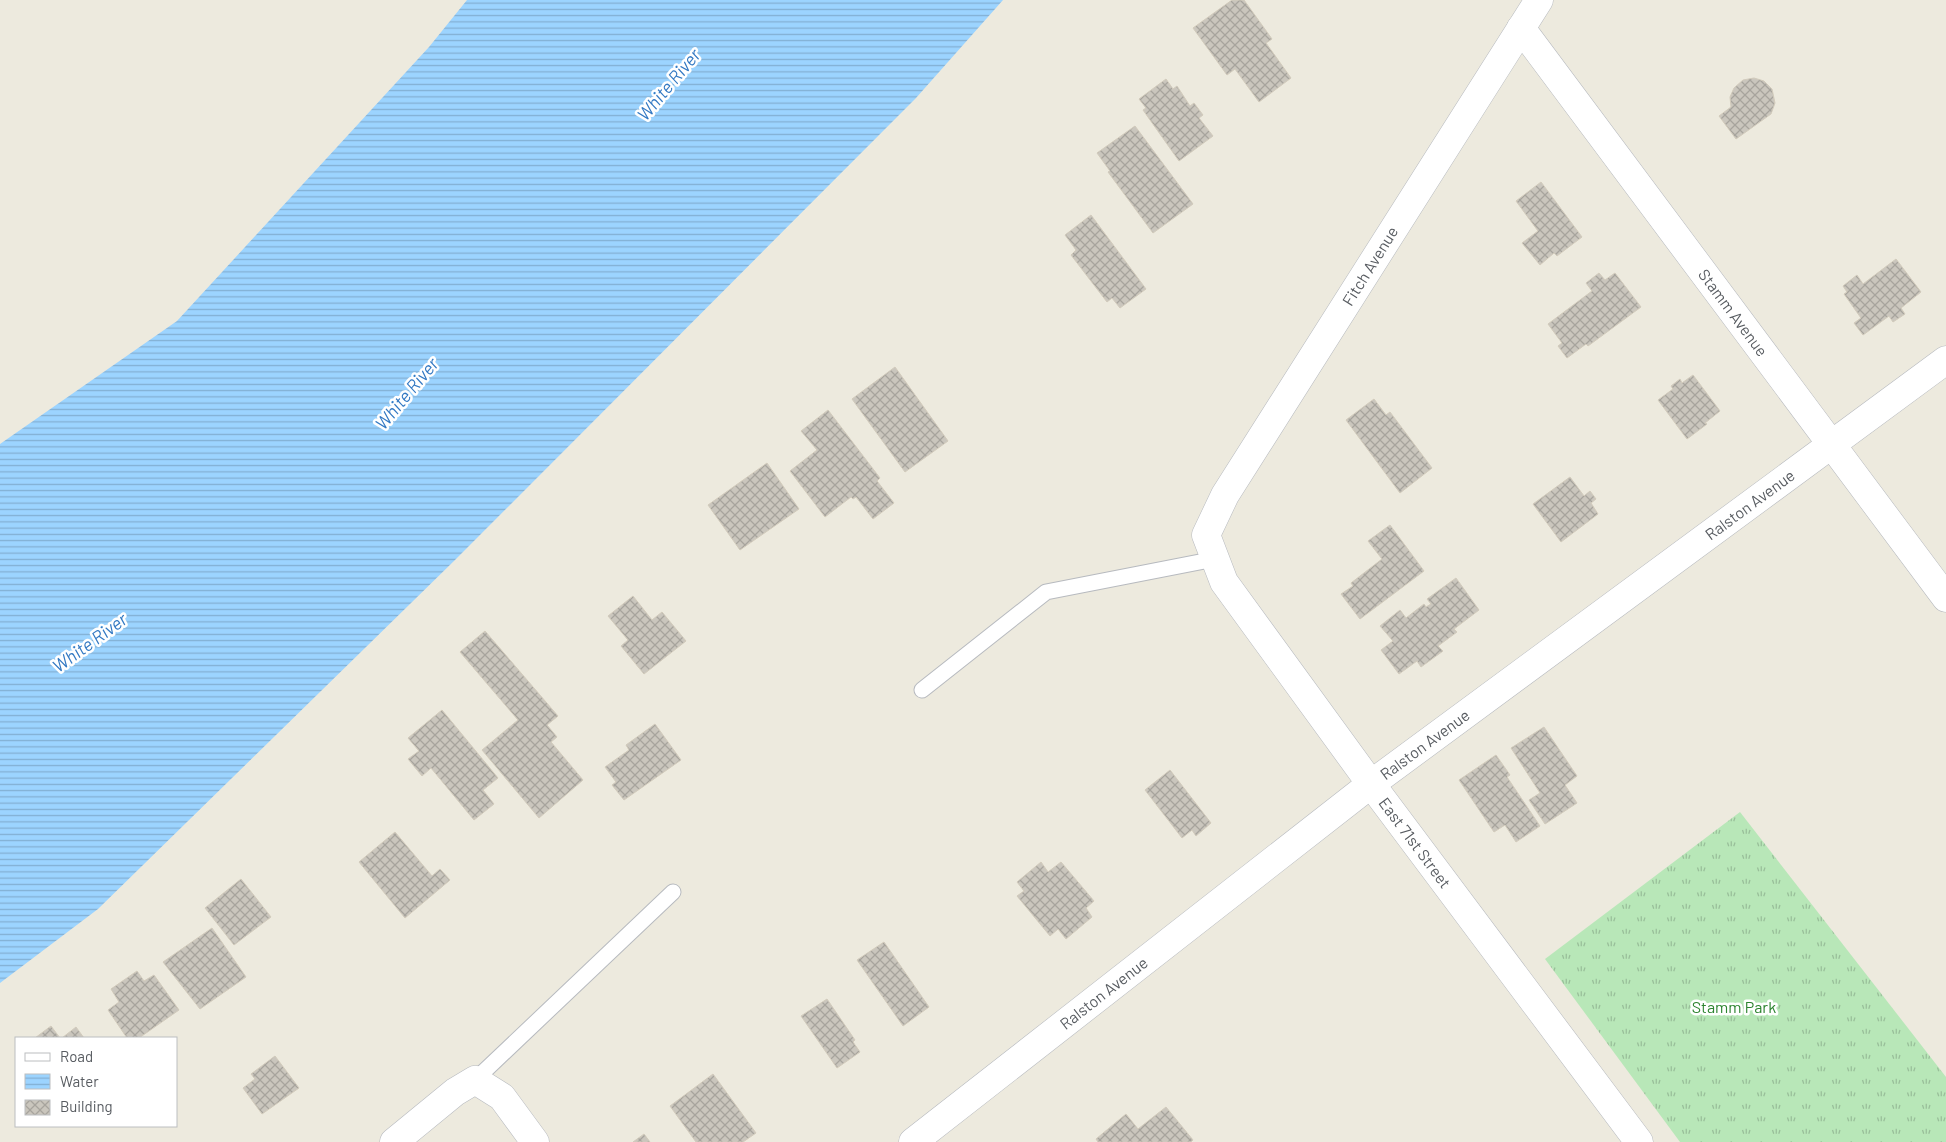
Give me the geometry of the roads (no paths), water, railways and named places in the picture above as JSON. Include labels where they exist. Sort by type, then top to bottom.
[{"type":"street","name":"Fitch Avenue","points":[[1211,547],[1225,495],[1539,0]]},
{"type":"street","name":"Stamm Avenue","points":[[1521,28],[1946,598]]},
{"type":"street","name":"Ralston Avenue","points":[[914,1142],[1371,784],[1946,360]]},
{"type":"street","name":"East 71st Street","points":[[1211,547],[1224,582],[1371,784],[1639,1142]]},
{"type":"street","points":[[394,1142],[455,1092],[475,1080],[502,1097],[535,1142]]},
{"type":"lane","points":[[922,690],[1046,592],[1211,547]]},
{"type":"lane","points":[[475,1080],[673,892]]},
{"type":"water","name":"White River","points":[[467,0],[1003,0],[916,98],[455,560],[98,909],[0,983],[0,444],[177,321],[429,47]]},
{"type":"park label","name":"Stamm Park","points":[[1734,1007]]}]
